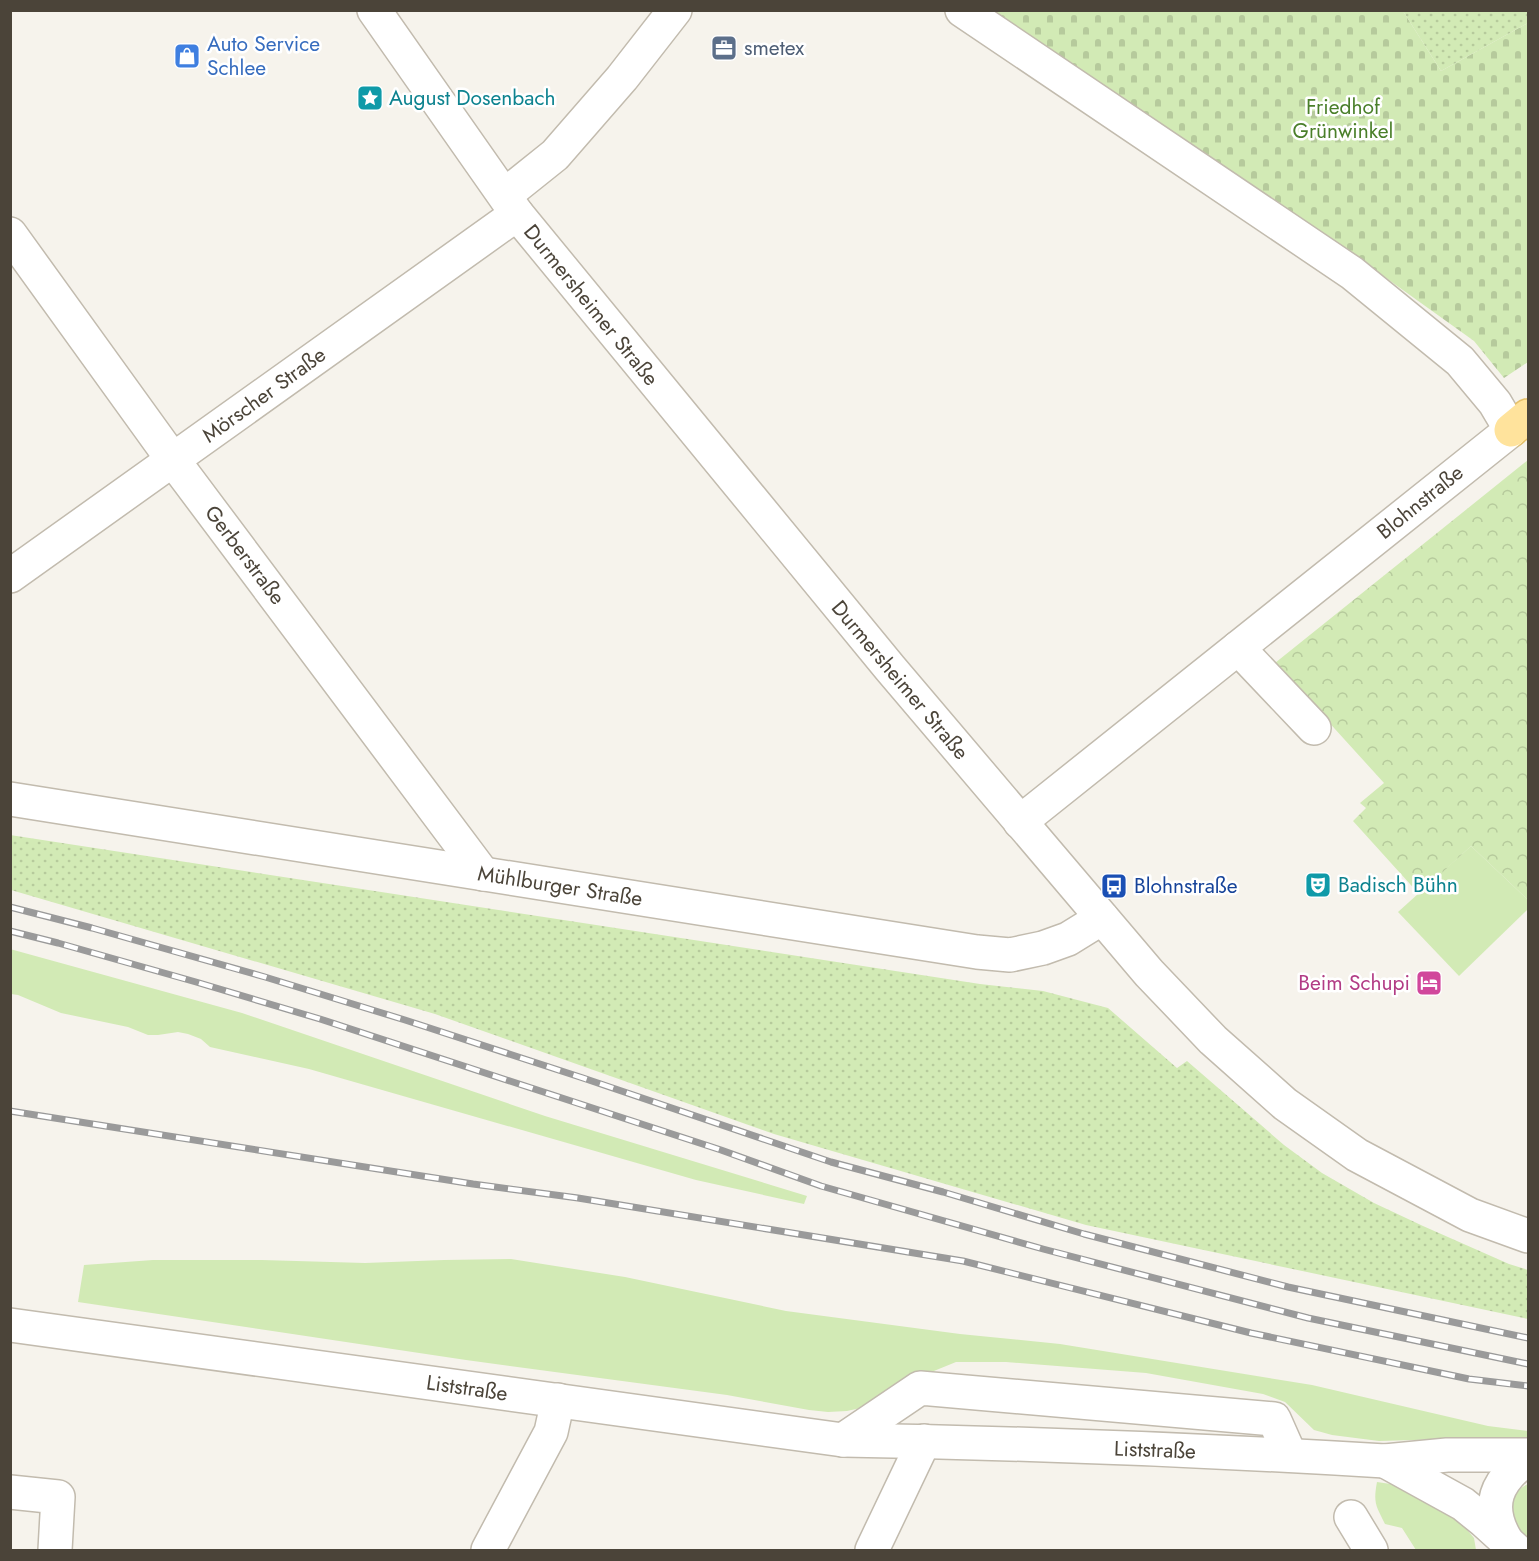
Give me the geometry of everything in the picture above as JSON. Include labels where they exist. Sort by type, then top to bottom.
[{"type":"street","name":"Durmersheimer Straße","points":[[374,10],[511,205],[799,558],[1149,973],[1213,1040],[1285,1104],[1357,1155],[1470,1215],[1528,1236]]},
{"type":"street","name":"Mörscher Straße","points":[[10,576],[173,460],[511,205],[622,78],[675,10]]},
{"type":"street","points":[[962,10],[1352,273],[1460,361],[1495,403],[1520,423]]},
{"type":"street","name":"Gerberstraße","points":[[10,234],[173,460],[483,874]]},
{"type":"street","name":"Blohnstraße","points":[[1020,822],[1520,423]]},
{"type":"street","points":[[1238,648],[1314,728]]},
{"type":"street","name":"Mühlburger Straße","points":[[10,800],[977,952],[1010,955],[1043,948],[1068,939],[1102,918]]},
{"type":"street","name":"Liststraße","points":[[10,1325],[843,1440],[1290,1455],[1385,1461],[1448,1455],[1528,1457]]},
{"type":"street","points":[[843,1440],[920,1388],[1274,1419],[1290,1455]]},
{"type":"street","points":[[488,1551],[551,1432],[558,1400]]},
{"type":"street","points":[[872,1551],[924,1441]]},
{"type":"street","points":[[1511,1546],[1499,1530],[1496,1502],[1501,1484],[1515,1467],[1528,1457]]},
{"type":"street","name":"Liststraße","points":[[1385,1461],[1463,1504],[1511,1546]]},
{"type":"street","points":[[10,1492],[58,1497],[55,1551]]},
{"type":"street","points":[[1351,1517],[1371,1551]]},
{"type":"green space","name":"Friedhof Grünwinkel","points":[[985,11],[1403,11],[1441,71],[1528,23],[1528,362],[1504,378],[1474,341],[1361,260]]},
{"type":"green space","points":[[1403,11],[1528,11],[1528,23],[1441,71]]},
{"type":"green space","points":[[1528,460],[1528,900],[1471,846],[1419,894],[1353,821],[1366,808],[1360,803],[1384,783],[1275,663]]},
{"type":"green space","points":[[10,835],[980,984],[1043,991],[1108,1008],[1177,1068],[1187,1061],[1284,1145],[1322,1173],[1374,1203],[1509,1264],[1528,1270],[1528,1319],[1086,1225],[774,1134],[435,1014],[11,890]]},
{"type":"green space","points":[[1471,846],[1528,900],[1528,909],[1459,976],[1398,912]]},
{"type":"green space","points":[[10,949],[242,1013],[545,1116],[807,1196],[804,1204],[696,1180],[309,1069],[210,1047],[201,1039],[188,1034],[178,1032],[148,1035],[128,1027],[61,1013],[11,994]]},
{"type":"green space","points":[[511,1259],[625,1277],[786,1311],[960,1334],[1060,1344],[1312,1385],[1488,1426],[1528,1431],[1528,1441],[1450,1439],[1379,1441],[1332,1435],[1314,1430],[1285,1402],[1263,1394],[1146,1373],[1006,1362],[956,1362],[929,1373],[865,1407],[828,1412],[727,1395],[466,1360],[78,1302],[84,1265],[153,1260],[365,1263]]},
{"type":"green space","points":[[1377,1482],[1404,1486],[1425,1496],[1462,1524],[1474,1538],[1476,1550],[1416,1550],[1402,1528],[1385,1524],[1376,1504]]},
{"type":"green space","points":[[1528,1484],[1528,1544],[1515,1532],[1512,1505],[1516,1493]]},
{"type":"railway","points":[[10,907],[265,977],[583,1078],[831,1162],[943,1192],[1084,1234],[1288,1287],[1528,1338]]},
{"type":"railway","points":[[10,931],[320,1019],[721,1150],[821,1186],[1043,1249],[1308,1318],[1528,1364]]},
{"type":"railway","points":[[10,1111],[473,1184],[578,1198],[963,1261],[1251,1333],[1469,1379],[1528,1386]]},
{"type":"place","name":"smetex","points":[[724,48]]},
{"type":"place","name":"Auto Service Schlee","points":[[187,56]]},
{"type":"place","name":"August Dosenbach","points":[[370,98]]},
{"type":"place","name":"Badisch Bühn","points":[[1318,885]]},
{"type":"place","name":"Blohnstraße","points":[[1114,886]]},
{"type":"place","name":"Beim Schupi","points":[[1429,983]]}]
